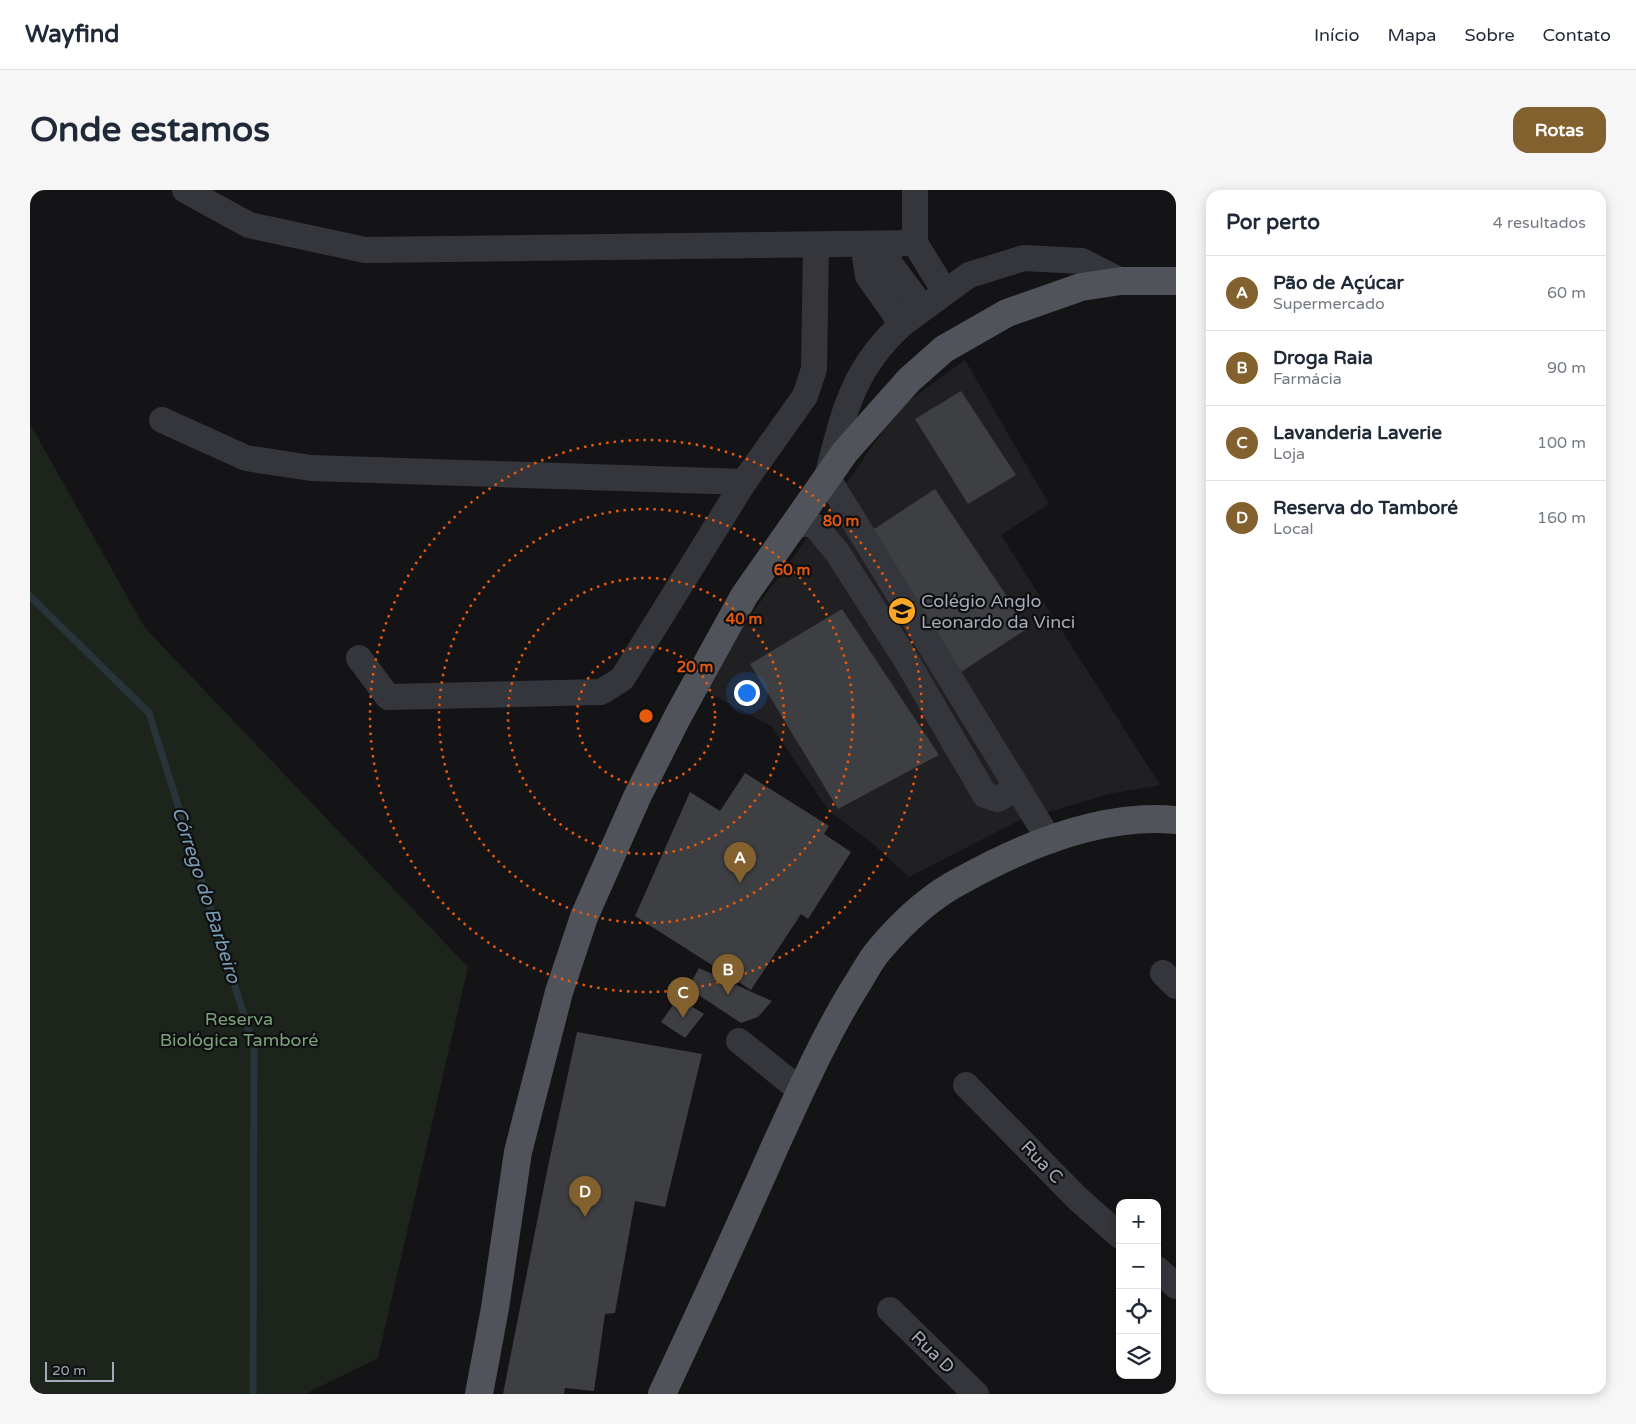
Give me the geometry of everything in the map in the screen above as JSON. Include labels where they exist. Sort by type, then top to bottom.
[{"type":"main road","points":[[478,1394],[495,1308],[518,1152],[559,992],[584,917],[638,797],[696,683],[744,596],[827,477],[875,416],[909,380],[944,349],[1007,313],[1044,298],[1081,287],[1121,281],[1176,281]]},
{"type":"main road","points":[[662,1394],[839,1012],[878,951],[914,914],[961,880],[1078,830],[1115,824],[1176,820]]},
{"type":"street","points":[[185,190],[249,225],[365,250],[889,244]]},
{"type":"street","points":[[902,324],[868,276],[889,244],[915,190]]},
{"type":"street","points":[[889,244],[890,264],[934,301]]},
{"type":"street","points":[[359,658],[388,697],[601,692],[622,679],[744,482],[805,396],[814,370],[816,245]]},
{"type":"street","points":[[1050,841],[827,477],[846,408],[862,370],[885,339],[902,324],[969,275],[1024,258],[1082,261],[1121,281]]},
{"type":"street","points":[[162,420],[246,458],[311,468],[744,482]]},
{"type":"street","points":[[794,526],[806,523],[816,527],[836,552],[905,658],[985,795],[998,799],[1010,792],[1013,780]]},
{"type":"street","points":[[739,1041],[801,1091]]},
{"type":"street","name":"Rua C","points":[[966,1084],[1078,1199],[1116,1232]]},
{"type":"street","points":[[1161,1273],[1176,1286]]},
{"type":"street","name":"Rua D","points":[[890,1310],[976,1394]]},
{"type":"shaded area","name":"Colégio Anglo Leonardo da Vinci","points":[[965,360],[1049,504],[1001,535],[1160,785],[1109,794],[1018,821],[909,877],[872,843],[829,811],[771,726],[698,687],[832,504],[899,408]]},
{"type":"green space","name":"Reserva Biológica Tamboré","points":[[30,424],[145,628],[468,967],[378,1358],[305,1394],[30,1394]]},
{"type":"building","points":[[961,391],[1016,475],[968,504],[915,419]]},
{"type":"building","points":[[935,489],[1028,628],[958,674],[868,533]]},
{"type":"building","points":[[842,609],[939,755],[838,809],[750,664]]},
{"type":"building","points":[[745,773],[829,826],[824,834],[851,852],[808,919],[801,914],[751,990],[635,916],[690,792],[720,811]]},
{"type":"building","points":[[699,968],[772,1001],[758,1017],[741,1023],[688,988]]},
{"type":"building","points":[[678,998],[704,1014],[685,1038],[661,1022]]},
{"type":"building","points":[[577,1032],[702,1054],[665,1207],[635,1201],[615,1313],[605,1314],[594,1391],[565,1388],[564,1394],[503,1394],[547,1171]]},
{"type":"waterway","name":"Córrego do Barbeiro","points":[[30,596],[149,713],[254,1047],[253,1394]]},
{"type":"place","name":"Colégio Anglo Leonardo da Vinci","points":[[902,611]]},
{"type":"place","name":"Pão de Açúcar","points":[[740,883]]},
{"type":"place","name":"Droga Raia","points":[[728,995]]},
{"type":"place","name":"Lavanderia Laverie","points":[[683,1018]]},
{"type":"place","name":"Reserva do Tamboré","points":[[585,1217]]}]
